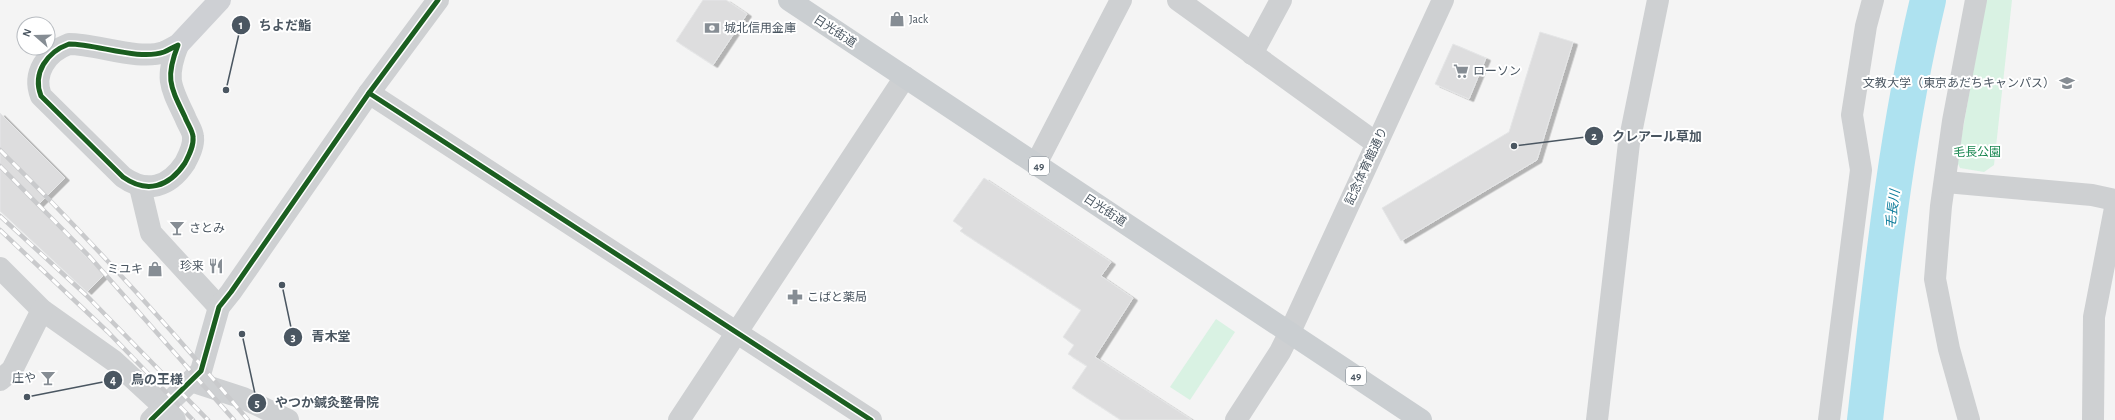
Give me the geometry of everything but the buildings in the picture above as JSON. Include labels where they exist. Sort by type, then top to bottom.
[{"type":"main road","points":[[178,45],[220,0]]},
{"type":"main road","name":"日光街道","points":[[789,0],[1421,420]]},
{"type":"street","points":[[0,268],[42,310],[114,361],[161,416],[201,371],[219,307],[231,292],[369,93],[438,0]]},
{"type":"street","points":[[1036,164],[1121,0]]},
{"type":"street","points":[[1178,0],[1376,143]]},
{"type":"street","points":[[1252,54],[1281,0]]},
{"type":"street","name":"記念体育館通り","points":[[1236,420],[1280,352],[1290,332],[1443,0]]},
{"type":"street","points":[[1597,420],[1629,143],[1658,0]]},
{"type":"street","points":[[1828,420],[1861,170],[1852,115],[1866,26],[1873,0]]},
{"type":"street","points":[[1969,420],[1949,350],[1935,279],[1940,214],[1946,182],[1953,120],[1976,0]]},
{"type":"street","points":[[69,44],[86,44],[151,54],[164,52],[178,45],[170,65],[171,84],[194,137],[191,152],[173,178],[156,186],[140,187],[123,178],[41,96],[37,86],[38,76],[42,66],[61,47],[69,44]]},
{"type":"street","points":[[679,420],[905,77]]},
{"type":"street","points":[[369,93],[871,420]]},
{"type":"street","points":[[1946,182],[2092,195],[2115,200]]},
{"type":"street","points":[[140,187],[151,233],[219,307]]},
{"type":"street","points":[[2093,420],[2094,317],[2115,208]]},
{"type":"street","points":[[0,380],[12,370],[42,310]]},
{"type":"street","points":[[191,381],[243,398],[288,420]]},
{"type":"green space","name":"毛長公園","points":[[1986,0],[2012,0],[1994,165],[1984,172],[1960,168],[1957,162]]},
{"type":"green space","points":[[1216,319],[1235,332],[1190,400],[1170,387]]},
{"type":"waterway","name":"毛長川","points":[[1865,420],[1890,209],[1906,104],[1928,0]]},
{"type":"railway","points":[[0,150],[127,282],[248,420]]},
{"type":"railway","points":[[0,166],[89,256],[234,420]]},
{"type":"railway","points":[[0,216],[86,295],[208,420]]},
{"type":"railway","points":[[0,230],[108,332],[193,420]]},
{"type":"cycle path","points":[[151,420],[201,371],[219,307],[231,292],[369,93],[438,0]]},
{"type":"cycle path","points":[[69,44],[143,55],[164,52],[178,45],[172,66],[171,82],[192,132],[193,144],[185,163],[172,178],[157,185],[149,186],[132,182],[123,177],[41,96],[38,79],[43,64],[54,52],[69,44]]},
{"type":"cycle path","points":[[369,93],[871,420]]},
{"type":"place","name":"Jack","points":[[897,19]]},
{"type":"place","name":"城北信用金庫","points":[[712,28]]},
{"type":"place","name":"ローソン","points":[[1461,71]]},
{"type":"place","name":"文教大学（東京あだちキャンパス）","points":[[2067,83]]},
{"type":"place","name":"ちよだ鮨","points":[[226,90]]},
{"type":"place","name":"クレアール草加","points":[[1514,146]]},
{"type":"place","name":"さとみ","points":[[177,228]]},
{"type":"place","name":"珍来","points":[[216,266]]},
{"type":"place","name":"ミユキ","points":[[155,269]]},
{"type":"place","name":"青木堂","points":[[282,285]]},
{"type":"place","name":"こばと薬局","points":[[795,297]]},
{"type":"place","name":"やつか鍼灸整骨院","points":[[242,334]]},
{"type":"place","name":"庄や","points":[[48,378]]},
{"type":"place","name":"鳥の王様","points":[[27,397]]}]
